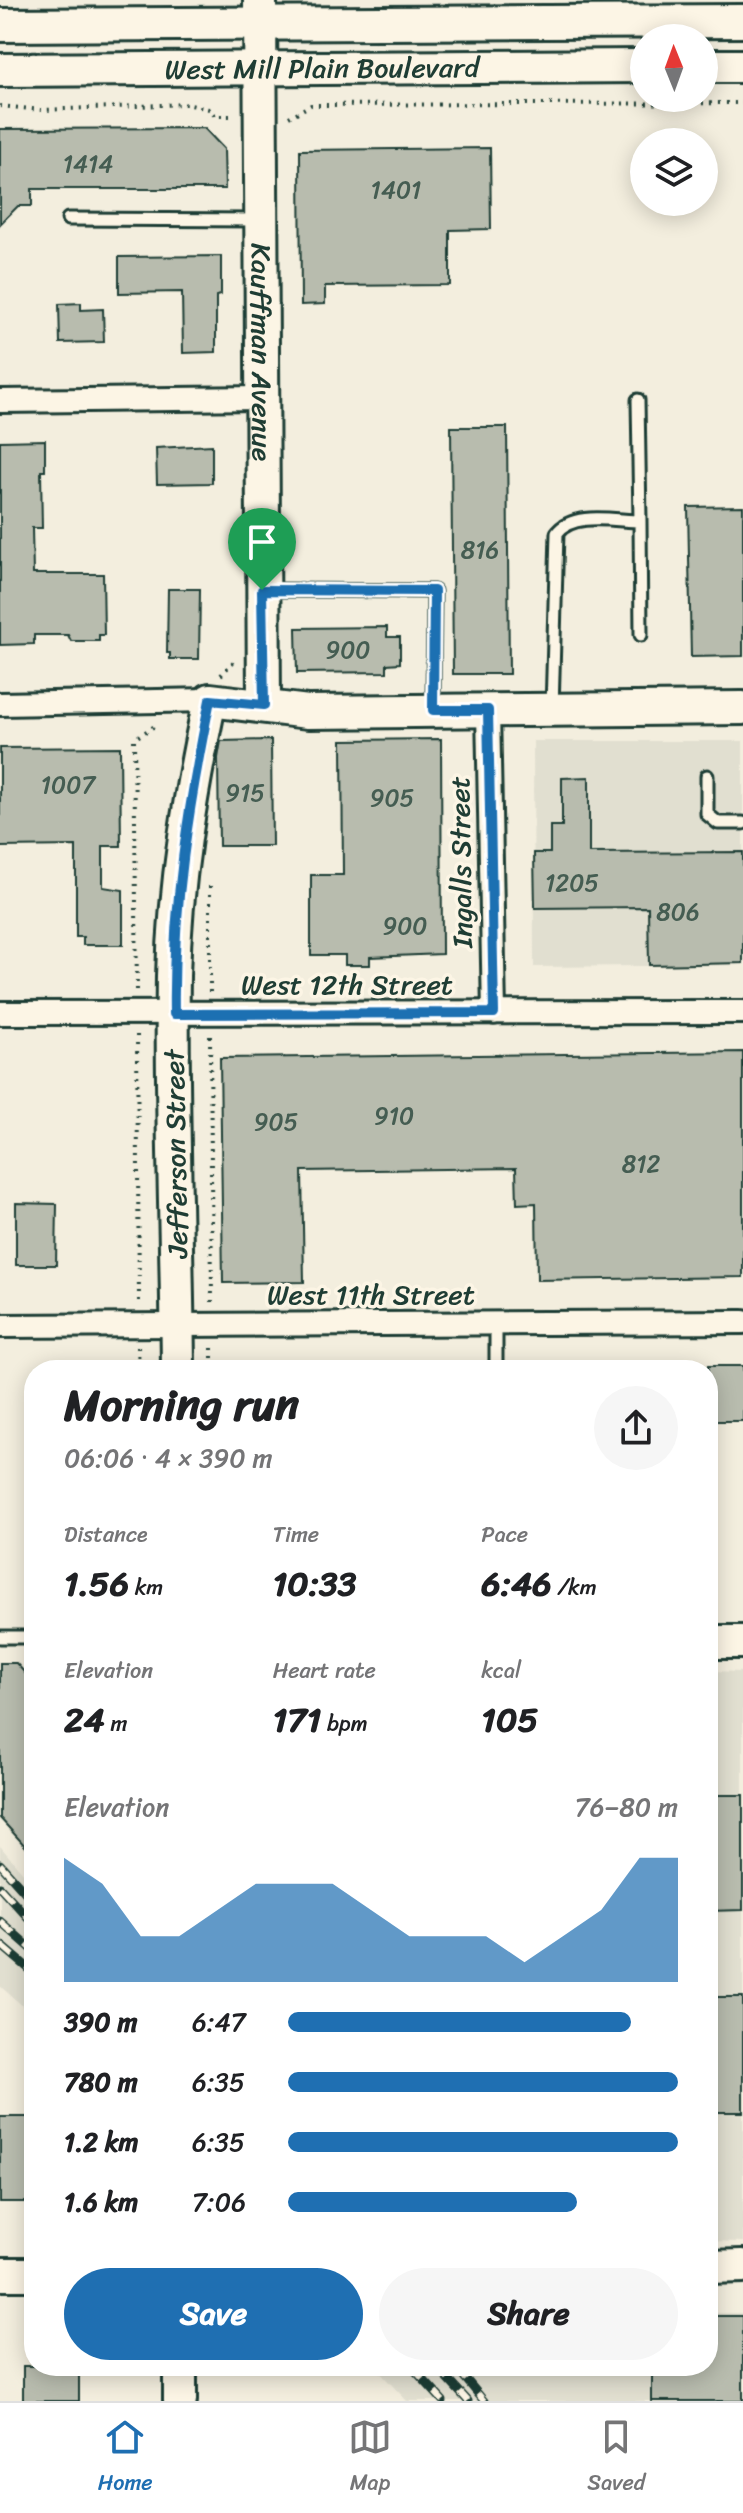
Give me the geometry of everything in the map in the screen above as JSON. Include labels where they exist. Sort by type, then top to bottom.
[{"type":"street","name":"West Mill Plain Boulevard","points":[[0,25],[261,12],[743,21]]},
{"type":"street","name":"Kauffman Avenue","points":[[261,12],[264,705]]},
{"type":"street","name":"West Mill Plain Boulevard","points":[[0,70],[630,66]]},
{"type":"street","points":[[718,66],[743,66]]},
{"type":"street","points":[[0,401],[261,398]]},
{"type":"street","points":[[0,704],[210,700],[308,712],[743,708]]},
{"type":"street","name":"Jefferson Street","points":[[178,1360],[173,974],[184,850],[196,766],[210,700]]},
{"type":"street","name":"Ingalls Street","points":[[488,710],[494,1013]]},
{"type":"street","name":"West 12th Street","points":[[0,1013],[743,1012]]},
{"type":"street","name":"West 11th Street","points":[[0,1326],[743,1322]]},
{"type":"street","points":[[718,1642],[743,1642]]},
{"type":"street","points":[[718,2267],[743,2266]]},
{"type":"street","points":[[0,2274],[24,2274]]},
{"type":"street","points":[[180,2376],[180,2401]]},
{"type":"lane","points":[[68,219],[261,220]]},
{"type":"lane","points":[[638,400],[641,635]]},
{"type":"lane","points":[[552,709],[557,533],[563,525],[581,520],[640,521]]},
{"type":"lane","points":[[262,590],[434,591],[433,710]]},
{"type":"lane","points":[[707,776],[707,814],[718,823],[743,823]]},
{"type":"lane","points":[[496,1323],[496,1360]]},
{"type":"lane","points":[[0,1637],[24,1637]]},
{"type":"path","points":[[292,118],[311,105],[743,103]]},
{"type":"path","points":[[0,106],[41,110],[186,104],[209,109],[215,116]]},
{"type":"path","points":[[134,739],[138,984]]},
{"type":"path","points":[[210,1036],[212,1305]]},
{"type":"path","points":[[137,1041],[139,1303]]},
{"type":"path","points":[[138,1355],[138,1360]]},
{"type":"path","points":[[212,1355],[212,1360]]},
{"type":"shaded area","points":[[533,741],[743,741],[743,965],[534,967]]},
{"type":"shaded area","points":[[718,1671],[743,1672],[743,2242],[718,2241]]},
{"type":"shaded area","points":[[0,1846],[24,1874],[24,2007],[0,1986]]},
{"type":"shaded area","points":[[718,2313],[743,2313],[743,2401],[407,2401],[383,2376],[718,2376]]},
{"type":"building","points":[[204,128],[224,149],[225,189],[32,189],[32,206],[18,206],[0,224],[0,129]]},
{"type":"building","points":[[490,148],[491,229],[450,230],[450,285],[325,286],[325,304],[301,305],[300,150]]},
{"type":"building","points":[[221,256],[221,295],[216,296],[216,352],[183,353],[182,292],[119,293],[119,257]]},
{"type":"building","points":[[81,303],[81,310],[103,309],[104,342],[60,343],[59,304]]},
{"type":"building","points":[[451,427],[507,427],[509,674],[453,674]]},
{"type":"building","points":[[45,440],[45,471],[41,471],[42,528],[32,528],[33,574],[103,574],[104,635],[99,635],[99,641],[71,641],[68,635],[34,635],[34,644],[0,645],[0,441]]},
{"type":"building","points":[[212,445],[212,483],[157,484],[156,448]]},
{"type":"building","points":[[743,506],[743,656],[691,657],[688,507]]},
{"type":"building","points":[[168,589],[200,589],[199,659],[170,659],[170,653],[167,653]]},
{"type":"building","points":[[387,627],[387,637],[400,637],[400,663],[387,664],[387,672],[297,673],[296,628]]},
{"type":"building","points":[[441,739],[442,954],[370,957],[370,965],[345,965],[345,955],[311,955],[311,875],[343,875],[342,740]]},
{"type":"building","points":[[271,740],[272,846],[219,846],[218,758],[221,741]]},
{"type":"building","points":[[120,747],[121,846],[103,846],[103,887],[123,890],[123,945],[83,945],[83,937],[76,937],[76,846],[0,847],[0,748]]},
{"type":"building","points":[[589,777],[589,853],[743,852],[743,963],[649,965],[648,907],[535,908],[534,853],[550,853],[550,826],[562,826],[562,778]]},
{"type":"building","points":[[743,1052],[743,1277],[537,1280],[536,1203],[517,1204],[516,1168],[302,1171],[304,1282],[223,1283],[220,1058]]},
{"type":"building","points":[[16,1203],[57,1204],[56,1265],[16,1265]]},
{"type":"building","points":[[718,1366],[743,1366],[743,1421],[718,1421]]},
{"type":"building","points":[[0,1663],[16,1663],[24,1672],[24,1845],[0,1818]]},
{"type":"building","points":[[718,1795],[743,1795],[743,1910],[718,1911]]},
{"type":"building","points":[[718,1997],[743,1997],[743,2112],[718,2112]]},
{"type":"building","points":[[0,2117],[24,2117],[24,2202],[0,2202]]},
{"type":"building","points":[[718,2316],[743,2316],[743,2401],[652,2401],[652,2376],[718,2376]]},
{"type":"building","points":[[23,2366],[24,2376],[79,2376],[79,2401],[23,2401]]},
{"type":"railway","points":[[0,1864],[24,1891]]},
{"type":"railway","points":[[0,1887],[24,1913]]},
{"type":"railway","points":[[0,1921],[24,1942]]},
{"type":"railway","points":[[0,1944],[24,1964]]},
{"type":"railway","points":[[420,2376],[443,2401]]},
{"type":"railway","points":[[445,2376],[468,2401]]},
{"type":"railway","points":[[463,2376],[484,2401]]},
{"type":"route","points":[[262,590],[434,591],[433,710],[488,710],[494,1013],[174,1014],[173,974],[184,850],[196,766],[210,700],[264,705],[262,590]]}]
